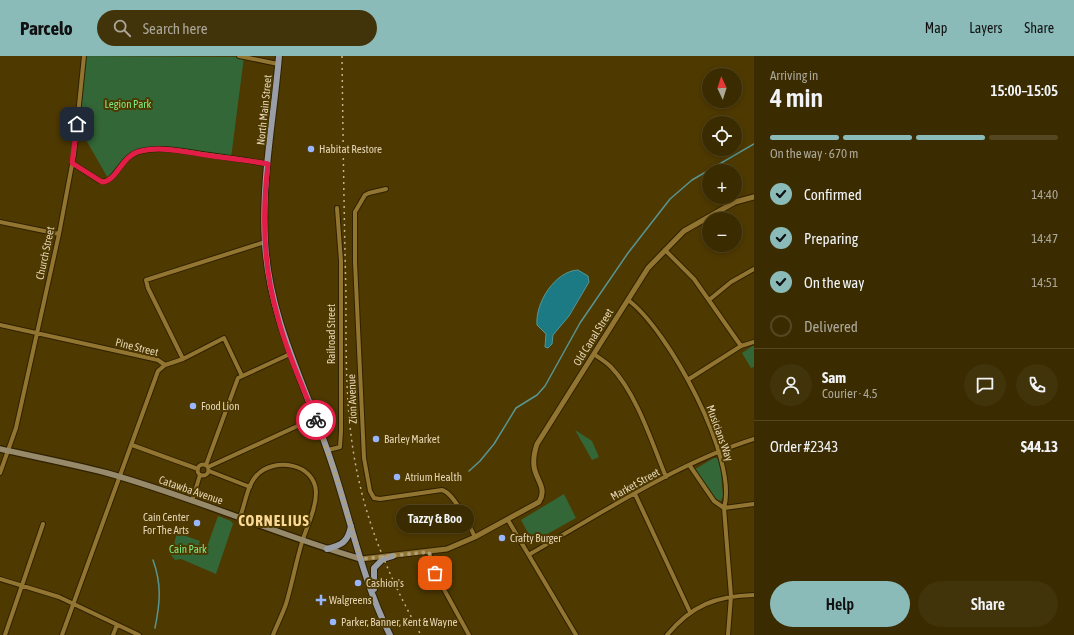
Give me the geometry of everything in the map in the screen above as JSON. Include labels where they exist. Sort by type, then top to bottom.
[{"type":"main road","name":"North Main Street","points":[[279,56],[268,164],[264,242],[271,292],[290,354],[328,450],[352,525],[361,559],[375,598]]},
{"type":"main road","name":"Catawba Avenue","points":[[0,449],[120,477],[240,517],[327,549],[361,559]]},
{"type":"main road","points":[[327,549],[341,545],[347,540],[352,525]]},
{"type":"main road","points":[[390,635],[375,598],[373,575],[374,568],[383,559],[393,556]]},
{"type":"street","name":"Church Street","points":[[0,473],[16,428],[58,234],[72,163],[84,56]]},
{"type":"street","points":[[239,56],[278,64]]},
{"type":"street","points":[[72,163],[100,181],[105,182],[112,178],[121,164],[130,155],[146,150],[171,150],[268,164]]},
{"type":"street","name":"Zion Avenue","points":[[386,189],[365,195],[355,212],[355,262],[362,427],[364,458],[370,491],[374,498],[380,499],[442,490],[446,491],[456,504],[476,537]]},
{"type":"street","name":"Old Canal Street","points":[[508,520],[535,505],[542,498],[543,489],[534,466],[537,444],[648,268],[684,231],[734,202],[754,197]]},
{"type":"street","name":"Railroad Street","points":[[328,450],[340,448],[341,431],[341,261],[338,208]]},
{"type":"street","points":[[0,222],[58,234]]},
{"type":"street","points":[[183,359],[148,288],[146,280],[264,242]]},
{"type":"street","points":[[665,250],[694,279],[741,346]]},
{"type":"street","points":[[709,300],[731,282],[754,269]]},
{"type":"street","name":"Musicians Way","points":[[628,300],[639,308],[648,319],[688,379],[723,464],[726,501],[724,508],[731,596],[729,634]]},
{"type":"street","name":"Pine Street","points":[[0,325],[158,360],[165,365],[183,359],[224,338],[242,376]]},
{"type":"street","points":[[688,379],[741,346],[754,342]]},
{"type":"street","points":[[200,475],[206,476],[236,381],[242,376],[290,354]]},
{"type":"street","points":[[594,354],[611,367],[628,392],[644,424],[666,477]]},
{"type":"street","points":[[62,635],[158,371],[165,365]]},
{"type":"street","points":[[208,468],[315,418]]},
{"type":"street","name":"Market Street","points":[[530,554],[666,477],[719,452],[754,439]]},
{"type":"street","points":[[132,444],[198,469],[200,466],[208,468],[250,487]]},
{"type":"street","points":[[240,517],[250,487],[258,473],[270,467],[278,465],[293,466],[305,472],[314,483],[316,498],[286,603],[273,635]]},
{"type":"street","points":[[690,466],[714,501],[724,508],[754,504]]},
{"type":"street","points":[[192,501],[200,475],[198,469]]},
{"type":"street","points":[[636,494],[690,612]]},
{"type":"street","points":[[508,520],[530,554],[576,635]]},
{"type":"street","name":"Catawba Avenue","points":[[361,559],[429,552],[452,548],[508,520]]},
{"type":"street","points":[[5,635],[43,524]]},
{"type":"street","points":[[429,552],[435,573],[468,635]]},
{"type":"street","points":[[0,579],[74,603],[139,635]]},
{"type":"street","points":[[667,635],[690,612],[713,600],[731,596],[754,595]]},
{"type":"street","points":[[113,635],[117,625]]},
{"type":"street","points":[[729,634],[734,635]]},
{"type":"green space","name":"Legion Park","points":[[84,56],[244,57],[231,158],[171,150],[135,152],[109,180],[78,126]]},
{"type":"green space","points":[[754,345],[754,367],[751,368],[742,353]]},
{"type":"green space","points":[[575,430],[592,441],[599,457],[592,460]]},
{"type":"green space","points":[[714,458],[717,458],[720,462],[723,496],[721,501],[716,499],[695,469]]},
{"type":"green space","points":[[564,494],[576,518],[533,542],[521,520]]},
{"type":"green space","name":"Cain Park","points":[[218,516],[231,521],[233,524],[216,574],[181,559],[175,560],[171,555],[177,533],[200,541],[199,544],[207,547]]},
{"type":"water","points":[[578,270],[588,276],[589,282],[569,316],[553,335],[552,344],[548,348],[545,347],[546,334],[537,325],[539,307],[543,298],[554,282],[570,272]]},
{"type":"waterway","points":[[469,471],[480,461],[494,444],[516,408],[537,395],[545,386],[580,323],[628,253],[670,199],[692,180],[754,144]]},
{"type":"waterway","points":[[153,560],[159,586],[158,610],[155,628]]},
{"type":"railway","points":[[342,56],[346,365],[354,458],[364,501],[384,560],[421,635]]},
{"type":"way so far","points":[[316,420],[328,450],[346,504],[361,559],[429,552],[435,573]]},
{"type":"place","name":"Habitat Restore","points":[[311,149]]},
{"type":"place","name":"Food Lion","points":[[193,406]]},
{"type":"place","name":"Barley Market","points":[[376,439]]},
{"type":"place","name":"Atrium Health","points":[[397,477]]},
{"type":"place","name":"Cain Center For The Arts","points":[[197,523]]},
{"type":"place","name":"Crafty Burger","points":[[502,538]]},
{"type":"place","name":"Tazzy & Boo","points":[[435,573]]},
{"type":"place","name":"Cashion's","points":[[358,583]]},
{"type":"place","name":"Walgreens","points":[[321,600]]},
{"type":"place","name":"Parker, Banner, Kent & Wayne","points":[[333,622]]},
{"type":"district","name":"CORNELIUS","points":[[274,520]]},
{"type":"route","points":[[77,124],[72,163],[102,182],[109,181],[121,164],[130,155],[135,152],[146,150],[171,150],[268,164],[265,197],[264,242],[268,278],[280,326],[316,420]]}]
